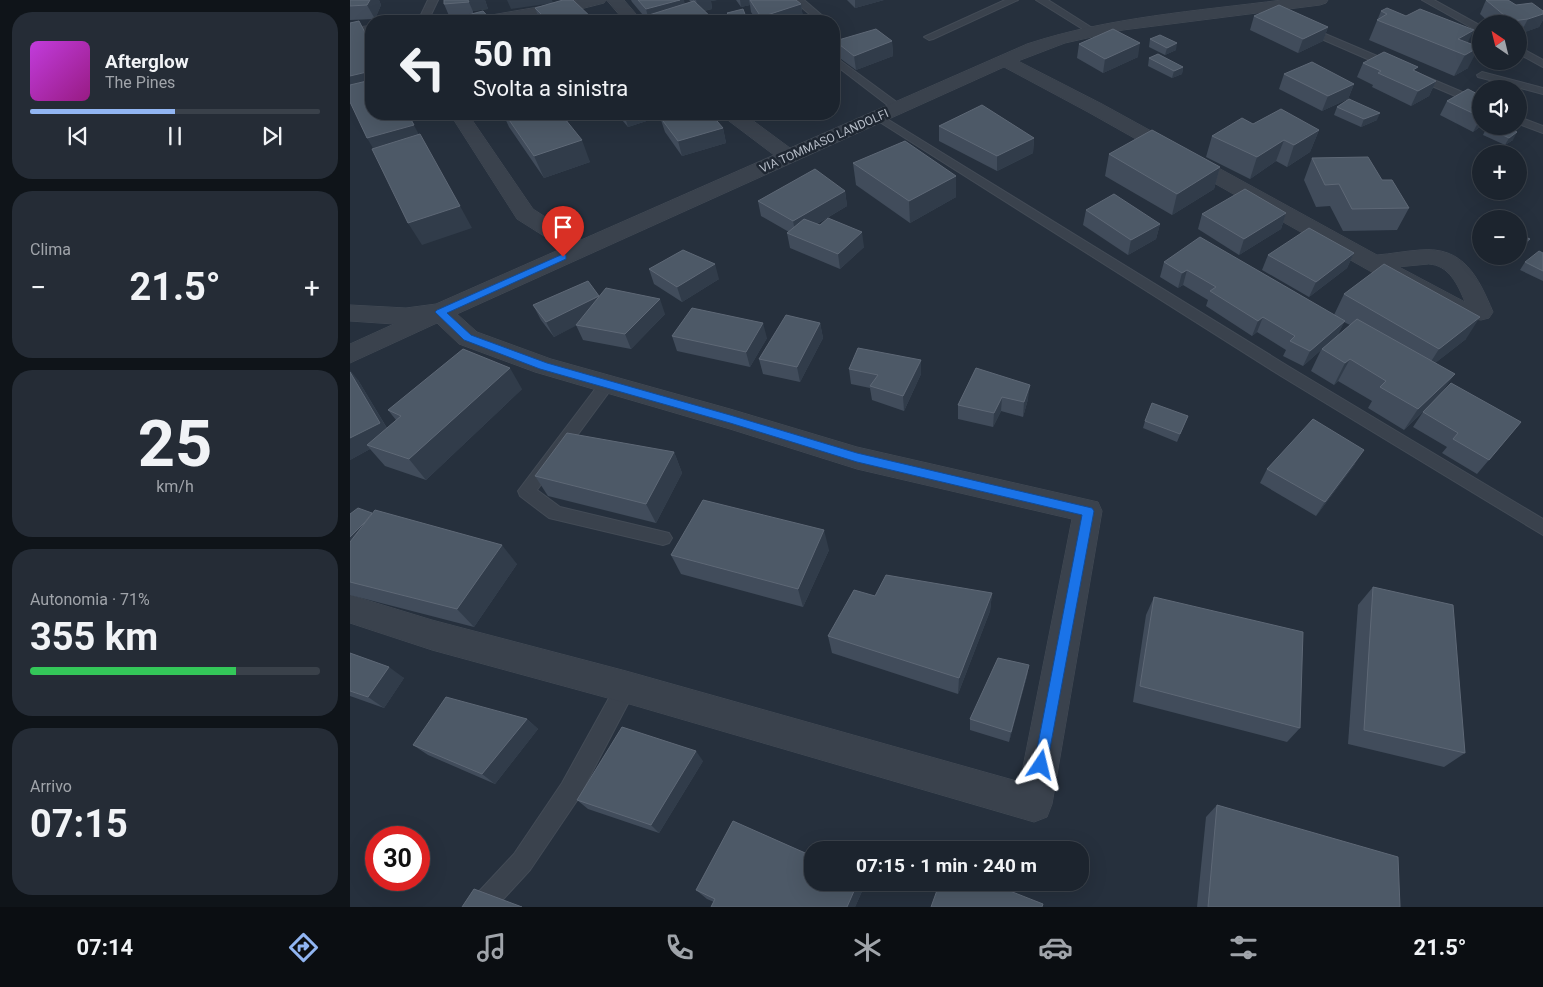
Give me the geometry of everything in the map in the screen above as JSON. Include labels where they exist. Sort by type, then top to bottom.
[{"type":"street","points":[[527,15],[562,10],[598,0]]},
{"type":"street","points":[[615,0],[629,15]]},
{"type":"street","name":"VIA TOMMASO LANDOLFI","points":[[350,354],[898,108],[1060,39],[1092,31],[1265,11],[1320,0]]},
{"type":"street","points":[[350,33],[365,32]]},
{"type":"street","points":[[1005,61],[1095,108],[1373,263]]},
{"type":"street","points":[[463,120],[526,214],[580,250]]},
{"type":"street","points":[[740,120],[789,157]]},
{"type":"street","points":[[350,313],[406,316],[440,312],[468,338],[544,366],[730,419],[857,458],[1088,511],[1034,804],[626,686],[432,635],[350,609]]},
{"type":"street","points":[[350,328],[356,335],[350,344]]},
{"type":"lane","points":[[426,15],[433,0]]},
{"type":"lane","points":[[798,0],[816,15]]},
{"type":"lane","points":[[929,38],[1013,0]]},
{"type":"lane","points":[[1041,0],[1092,31]]},
{"type":"lane","points":[[1427,0],[1472,25]]},
{"type":"lane","points":[[1292,23],[1472,100]]},
{"type":"lane","points":[[1528,55],[1543,64]]},
{"type":"lane","points":[[840,64],[898,108]]},
{"type":"lane","points":[[1482,75],[1543,90]]},
{"type":"lane","points":[[880,117],[1286,372],[1543,528]]},
{"type":"lane","points":[[1527,123],[1543,130]]},
{"type":"lane","points":[[607,384],[526,491],[555,513],[663,538]]},
{"type":"lane","points":[[480,907],[522,862],[570,790],[626,686]]},
{"type":"building","points":[[350,0],[370,0],[367,5],[350,6]]},
{"type":"building","points":[[444,0],[468,0],[469,2],[444,4]]},
{"type":"building","points":[[563,0],[573,0],[589,15],[542,15],[535,8]]},
{"type":"building","points":[[638,0],[680,0],[646,9]]},
{"type":"building","points":[[750,0],[796,0],[801,4],[767,15],[760,15]]},
{"type":"building","points":[[1486,0],[1508,0],[1516,5],[1532,3],[1543,11],[1543,14],[1528,19],[1528,15],[1504,15]]},
{"type":"building","points":[[694,1],[709,15],[649,15]]},
{"type":"building","points":[[1279,5],[1328,27],[1303,39],[1254,16]]},
{"type":"building","points":[[1387,8],[1406,16],[1420,9],[1472,29],[1472,31],[1458,39],[1472,44],[1472,51],[1465,55],[1377,20],[1387,14],[1381,11]]},
{"type":"building","points":[[743,9],[745,15],[729,15],[727,13]]},
{"type":"building","points":[[483,11],[487,15],[467,15]]},
{"type":"building","points":[[359,21],[365,32],[365,72],[350,76],[350,23]]},
{"type":"building","points":[[876,29],[892,41],[854,56],[840,45],[840,40]]},
{"type":"building","points":[[1113,29],[1140,43],[1105,59],[1079,44]]},
{"type":"building","points":[[1160,35],[1177,43],[1167,48],[1150,39]]},
{"type":"building","points":[[1384,52],[1418,67],[1413,70],[1436,81],[1418,91],[1378,73],[1381,71],[1363,63]]},
{"type":"building","points":[[1158,54],[1183,67],[1174,71],[1149,58]]},
{"type":"building","points":[[1312,62],[1354,84],[1328,96],[1284,74]]},
{"type":"building","points":[[365,81],[365,120],[411,120],[414,125],[367,138],[350,102],[350,85]]},
{"type":"building","points":[[1468,89],[1472,91],[1472,113],[1447,101]]},
{"type":"building","points":[[1349,99],[1380,113],[1364,119],[1337,107]]},
{"type":"building","points":[[982,105],[1034,138],[997,156],[939,126]]},
{"type":"building","points":[[1281,109],[1319,130],[1294,145],[1284,140],[1257,157],[1212,136],[1242,118],[1253,124]]},
{"type":"building","points":[[509,120],[566,120],[582,140],[534,156]]},
{"type":"building","points":[[662,120],[716,120],[723,128],[678,141]]},
{"type":"building","points":[[1152,130],[1220,167],[1177,194],[1109,154]]},
{"type":"building","points":[[420,134],[460,206],[408,223],[372,149]]},
{"type":"building","points":[[905,141],[956,176],[909,201],[853,163]]},
{"type":"building","points":[[1368,157],[1382,180],[1392,180],[1409,208],[1352,209],[1339,184],[1325,185],[1312,158]]},
{"type":"building","points":[[815,169],[845,191],[793,221],[758,201]]},
{"type":"building","points":[[1245,189],[1286,213],[1244,239],[1202,214]]},
{"type":"building","points":[[1114,194],[1160,224],[1131,240],[1086,210]]},
{"type":"building","points":[[828,218],[862,232],[838,254],[787,233],[804,219],[820,225]]},
{"type":"building","points":[[1309,228],[1354,253],[1316,282],[1268,255]]},
{"type":"building","points":[[1200,237],[1345,321],[1310,351],[1290,341],[1295,336],[1263,317],[1258,321],[1210,291],[1216,287],[1187,270],[1182,273],[1164,262]]},
{"type":"building","points":[[683,250],[715,264],[677,287],[649,269]]},
{"type":"building","points":[[1539,251],[1543,253],[1543,271],[1527,263],[1527,260]]},
{"type":"building","points":[[1384,264],[1480,317],[1439,349],[1344,294]]},
{"type":"building","points":[[588,281],[599,296],[546,322],[533,305]]},
{"type":"building","points":[[606,288],[660,299],[625,334],[576,325]]},
{"type":"building","points":[[692,308],[763,323],[746,352],[672,336]]},
{"type":"building","points":[[786,315],[820,323],[797,367],[759,359]]},
{"type":"building","points":[[1357,319],[1455,374],[1418,409],[1380,387],[1386,381],[1350,359],[1345,363],[1322,349]]},
{"type":"building","points":[[858,348],[921,360],[903,396],[870,386],[878,375],[849,369]]},
{"type":"building","points":[[463,349],[510,368],[409,459],[367,445],[401,416],[388,410]]},
{"type":"building","points":[[976,368],[1030,385],[1024,402],[1002,397],[994,413],[958,405]]},
{"type":"building","points":[[350,372],[380,423],[350,438]]},
{"type":"building","points":[[1451,383],[1521,422],[1489,460],[1453,439],[1458,433],[1423,412]]},
{"type":"building","points":[[1152,403],[1188,416],[1180,434],[1145,421]]},
{"type":"building","points":[[1313,419],[1364,450],[1325,502],[1267,469]]},
{"type":"building","points":[[567,433],[674,452],[646,504],[535,476]]},
{"type":"building","points":[[703,500],[824,530],[798,589],[671,555]]},
{"type":"building","points":[[358,508],[372,513],[350,537],[350,514]]},
{"type":"building","points":[[375,510],[502,545],[457,609],[350,582],[350,542]]},
{"type":"building","points":[[886,575],[992,593],[959,678],[828,636],[854,590],[875,596]]},
{"type":"building","points":[[1373,587],[1453,605],[1465,753],[1364,730]]},
{"type":"building","points":[[1154,597],[1303,632],[1300,728],[1140,686]]},
{"type":"building","points":[[350,653],[389,667],[368,697],[350,691]]},
{"type":"building","points":[[998,658],[1029,665],[1011,732],[970,719]]},
{"type":"building","points":[[446,697],[527,719],[482,774],[413,745]]},
{"type":"building","points":[[622,727],[696,751],[651,825],[577,800]]},
{"type":"building","points":[[1217,805],[1398,857],[1400,907],[1208,907]]},
{"type":"building","points":[[733,821],[804,852],[804,891],[854,891],[847,907],[711,907],[715,899],[696,890]]},
{"type":"building","points":[[474,889],[522,907],[462,907]]},
{"type":"building","points":[[937,891],[1010,891],[1043,904],[1042,907],[931,907]]},
{"type":"route","points":[[563,257],[440,312],[468,338],[544,366],[730,419],[857,458],[1088,511],[1041,765]]}]
